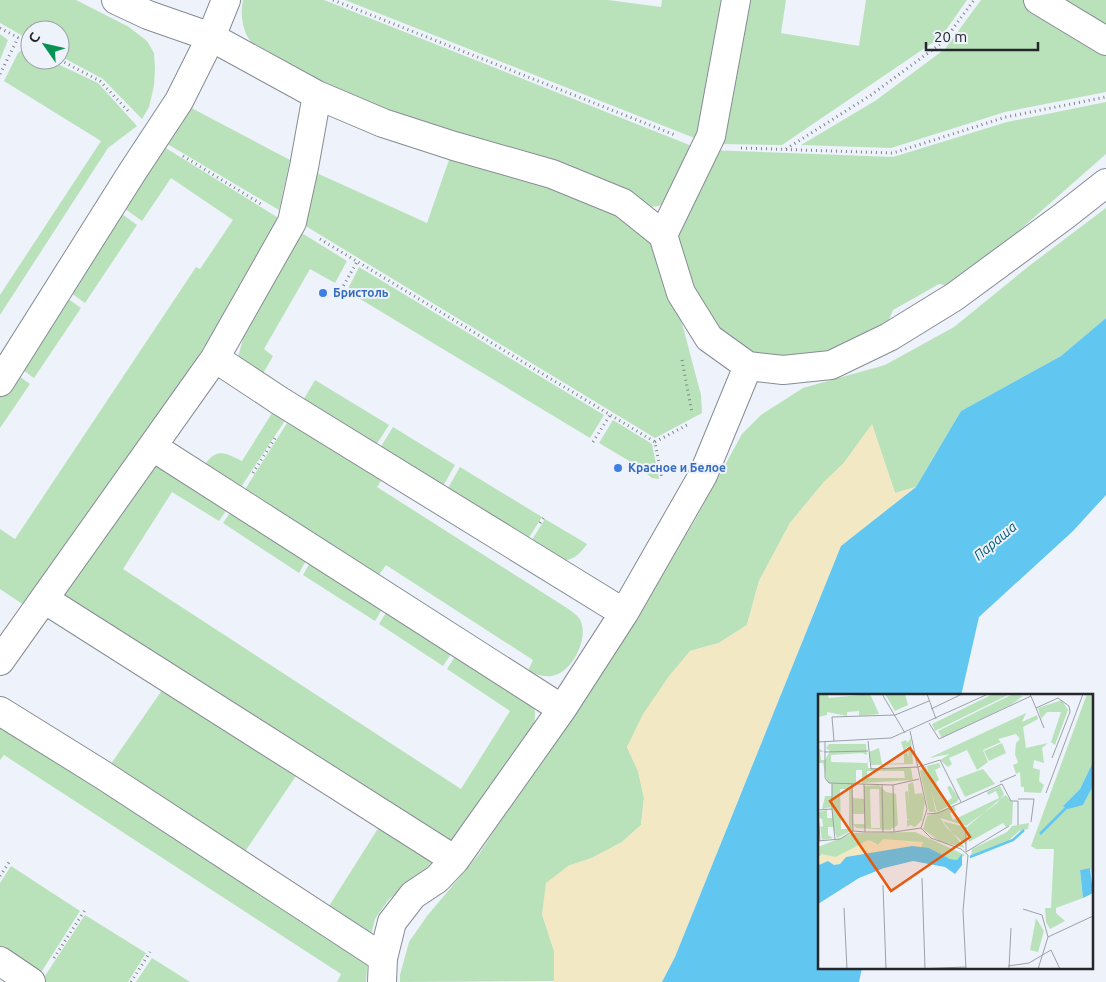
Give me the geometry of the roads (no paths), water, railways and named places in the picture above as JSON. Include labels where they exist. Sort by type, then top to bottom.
[{"type":"street","points":[[116,0],[211,37],[317,95],[383,123],[454,146],[552,174],[623,203],[662,235],[681,293],[709,338],[748,366],[783,370],[831,364],[889,337],[954,297],[1106,183]]},
{"type":"street","points":[[0,382],[179,101],[211,37],[226,0]]},
{"type":"street","points":[[662,235],[711,136],[736,0]]},
{"type":"street","points":[[1038,0],[1106,41]]},
{"type":"street","points":[[0,661],[215,358],[292,222],[317,95]]},
{"type":"street","points":[[215,358],[624,613]]},
{"type":"street","points":[[0,711],[104,775],[383,970],[392,922],[413,895],[437,879],[455,860],[562,709],[624,613],[703,475],[748,366]]},
{"type":"street","points":[[153,447],[562,709]]},
{"type":"street","points":[[44,599],[455,860]]},
{"type":"street","points":[[0,961],[40,974]]},
{"type":"water","name":"Параша","points":[[1106,318],[1106,495],[1073,531],[979,617],[961,694],[818,694],[818,970],[862,970],[859,982],[662,982],[675,957],[841,546],[916,487],[961,411],[1061,356]]},
{"type":"place","name":"Бристоль","points":[[323,293]]},
{"type":"place","name":"Красное и Белое","points":[[618,468]]}]
